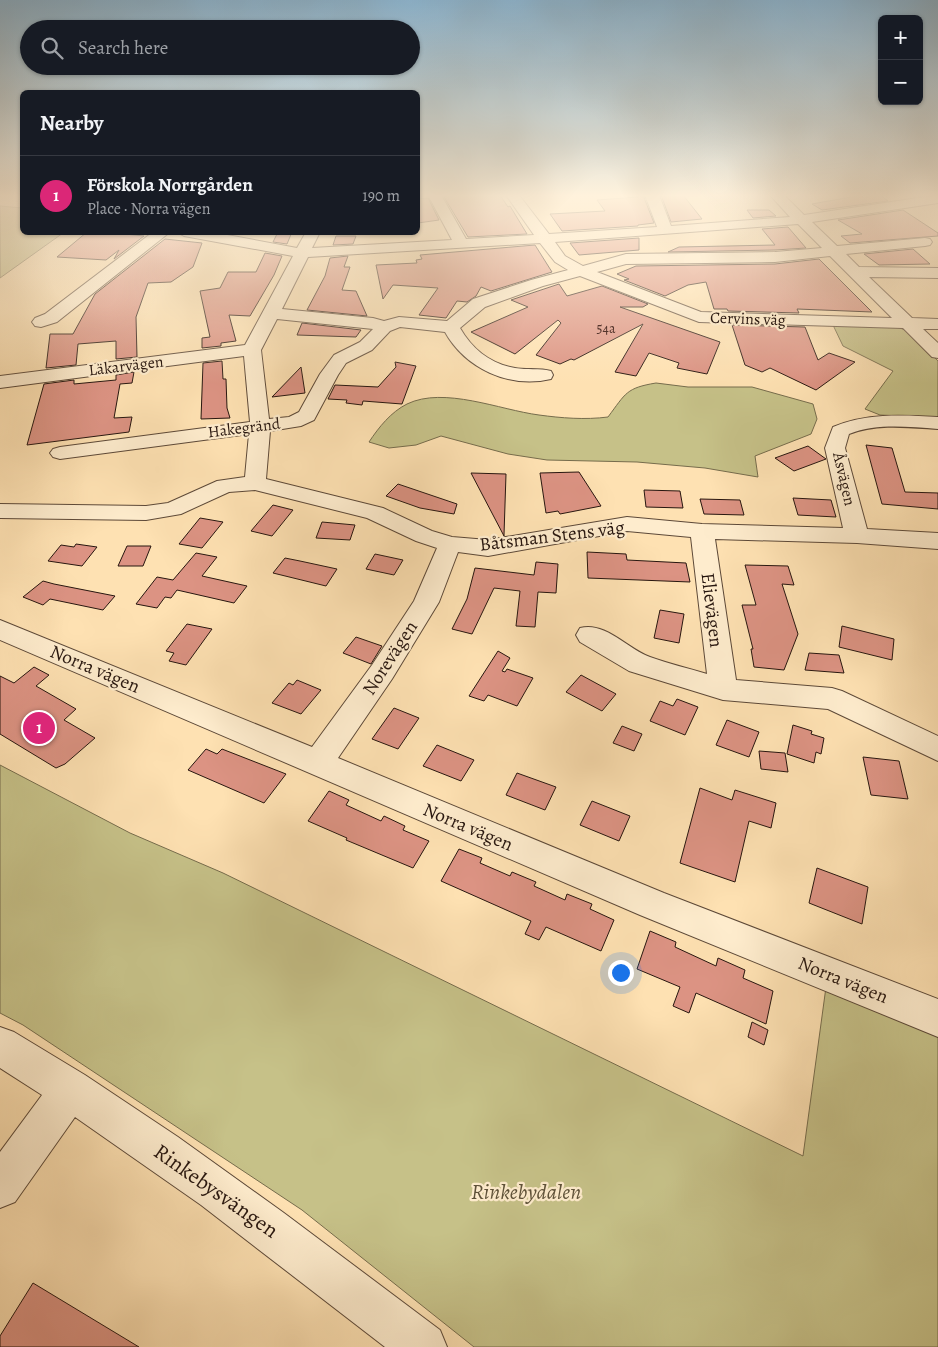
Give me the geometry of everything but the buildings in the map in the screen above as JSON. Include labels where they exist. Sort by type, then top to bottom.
[{"type":"street","points":[[41,322],[51,318],[130,258]]},
{"type":"street","points":[[255,483],[260,426],[252,350],[299,258]]},
{"type":"street","name":"Cervins väg","points":[[559,258],[582,271],[700,317],[938,324]]},
{"type":"street","points":[[270,313],[373,323],[384,327],[399,322],[451,327],[479,303],[537,283],[626,259],[750,258]]},
{"type":"street","points":[[838,258],[909,323],[938,353]]},
{"type":"street","points":[[854,272],[938,272]]},
{"type":"street","name":"Hakegränd","points":[[60,452],[294,422],[307,416],[329,374],[340,358],[366,346],[384,327]]},
{"type":"street","points":[[451,327],[457,341],[485,365],[521,376],[544,375]]},
{"type":"street","name":"Läkarvägen","points":[[0,382],[252,350]]},
{"type":"street","name":"Åsvägen","points":[[857,536],[835,448],[840,431],[853,425],[874,421],[938,423]]},
{"type":"street","name":"Båtsman Stens väg","points":[[0,511],[146,513],[173,509],[225,486],[255,483],[375,513],[424,536],[450,544],[488,548],[627,524],[702,531],[857,536],[938,541]]},
{"type":"street","name":"Elievägen","points":[[702,531],[723,689]]},
{"type":"street","name":"Norevägen","points":[[317,764],[382,672],[426,602],[450,544]]},
{"type":"street","name":"Norra vägen","points":[[0,629],[652,904],[938,1018]]},
{"type":"street","points":[[589,635],[639,664],[723,689],[832,699],[938,749]]},
{"type":"street","name":"Rinkebysvängen","points":[[0,1046],[71,1089],[299,1249],[423,1347]]},
{"type":"street","points":[[0,1187],[71,1089]]},
{"type":"green space","points":[[0,258],[28,258],[0,278]]},
{"type":"green space","points":[[833,325],[898,327],[909,332],[938,361],[938,418],[880,415],[865,409],[893,371],[843,346]]},
{"type":"green space","points":[[656,383],[688,387],[752,387],[813,404],[817,419],[811,434],[755,456],[758,477],[705,468],[637,462],[547,460],[508,454],[441,436],[416,445],[389,448],[369,442],[381,425],[396,411],[407,404],[422,399],[438,397],[455,398],[539,415],[599,418],[608,417],[623,397],[632,390]]},
{"type":"green space","name":"Rinkebydalen","points":[[0,765],[130,833],[223,873],[803,1156],[826,987],[938,1031],[938,1347],[474,1347],[302,1210],[23,1025],[0,1013]]},
{"type":"place","name":"Förskola Norrgården","points":[[39,728]]}]
